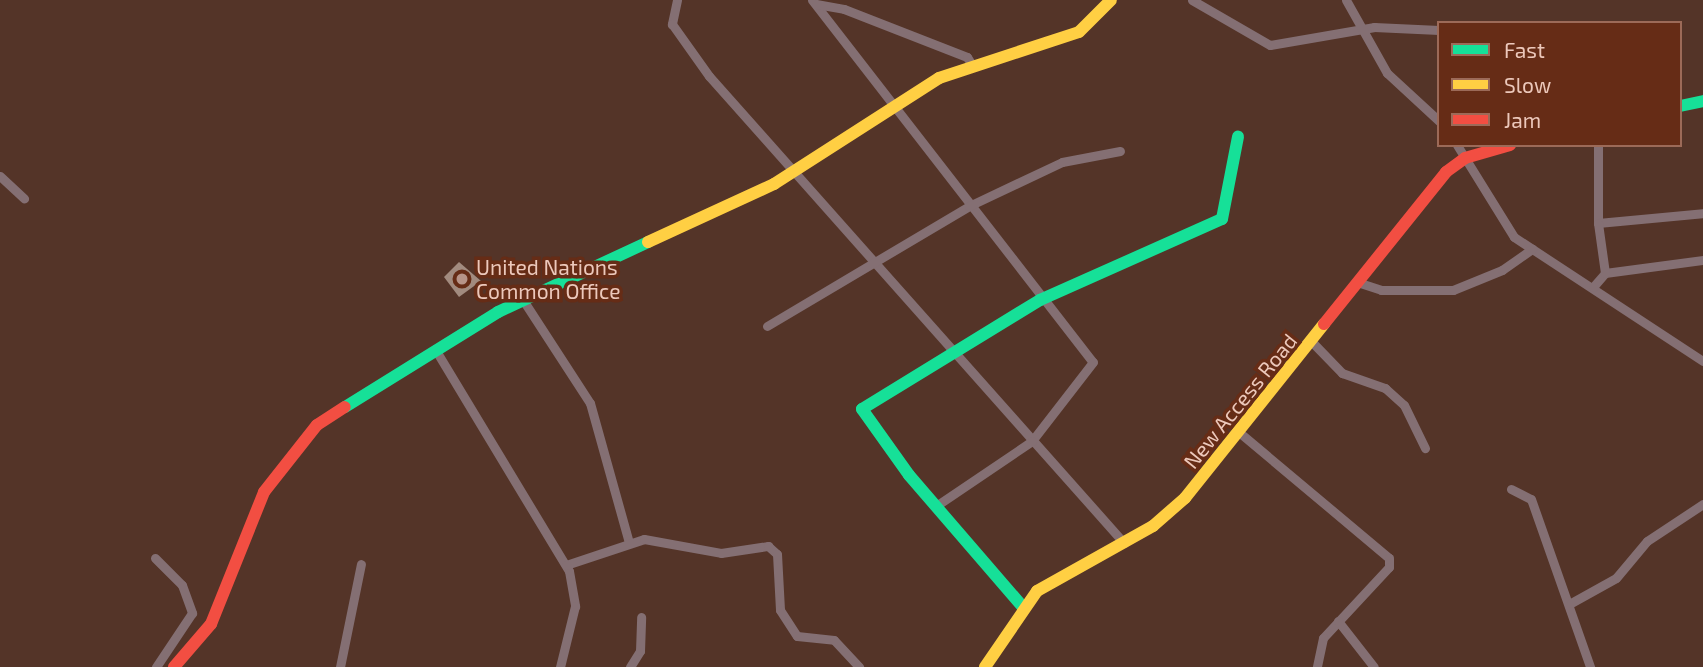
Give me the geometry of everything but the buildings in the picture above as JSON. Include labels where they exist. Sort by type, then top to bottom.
[{"type":"street","points":[[677,0],[670,17],[676,33],[792,172],[1124,543]]},
{"type":"street","points":[[174,667],[211,624],[264,492],[288,455],[317,425],[435,349],[523,300],[792,172],[890,104],[972,65],[1079,32],[1111,0]]},
{"type":"street","points":[[1192,0],[1208,5],[1270,46],[1358,29],[1437,30]]},
{"type":"street","points":[[1346,0],[1358,29],[1387,73],[1437,119]]},
{"type":"street","points":[[814,2],[844,9],[967,57],[972,65]]},
{"type":"street","points":[[814,2],[1040,300],[1081,340],[1093,362],[1032,442],[939,504]]},
{"type":"street","points":[[1682,106],[1703,101]]},
{"type":"street","points":[[1022,606],[939,504],[909,475],[862,409],[1040,300],[1222,219],[1238,137]]},
{"type":"street","points":[[1458,147],[1505,226],[1532,249],[1701,355]]},
{"type":"street","name":"New Access Road","points":[[985,667],[1022,606],[1059,576],[1124,543],[1185,498],[1313,343],[1357,282],[1446,172],[1465,158],[1503,147]]},
{"type":"street","points":[[1598,147],[1598,223],[1605,273]]},
{"type":"street","points":[[767,326],[877,264],[970,206],[1062,162],[1120,151]]},
{"type":"street","points":[[0,176],[24,198]]},
{"type":"street","points":[[1598,223],[1703,214]]},
{"type":"street","points":[[1357,282],[1381,289],[1452,290],[1502,270],[1532,249]]},
{"type":"street","points":[[1593,287],[1605,273],[1703,260]]},
{"type":"street","points":[[523,300],[590,403],[604,449],[602,463],[622,503],[629,543]]},
{"type":"street","points":[[1313,343],[1342,373],[1385,388],[1404,405],[1425,448]]},
{"type":"street","points":[[435,349],[566,565],[575,606],[560,667]]},
{"type":"street","points":[[1240,433],[1389,558],[1389,567],[1323,638],[1317,667]]},
{"type":"street","points":[[1511,489],[1531,499],[1571,603],[1590,667]]},
{"type":"street","points":[[1571,603],[1616,578],[1647,541],[1703,503]]},
{"type":"street","points":[[566,565],[629,543],[654,539],[720,553],[774,549],[779,610],[797,636],[834,640],[859,667]]},
{"type":"street","points":[[155,558],[182,584],[192,613],[156,667]]},
{"type":"street","points":[[340,667],[361,564]]},
{"type":"street","points":[[630,667],[640,651],[640,617]]},
{"type":"street","points":[[1338,621],[1374,667]]},
{"type":"traffic: fast","points":[[1682,106],[1703,101]]},
{"type":"traffic: fast","points":[[1022,606],[909,475],[862,409],[1040,300],[1222,219],[1238,137]]},
{"type":"traffic: fast","points":[[345,407],[498,312],[648,242]]},
{"type":"traffic: slow","points":[[648,242],[774,184],[939,78],[1079,32],[1111,0]]},
{"type":"traffic: slow","points":[[985,667],[1037,591],[1153,526],[1185,498],[1324,324]]},
{"type":"traffic: jam","points":[[1324,324],[1446,172],[1465,158],[1503,147]]},
{"type":"traffic: jam","points":[[174,667],[211,624],[264,492],[317,425],[345,407]]},
{"type":"place","name":"United Nations Common Office","points":[[462,279]]}]
